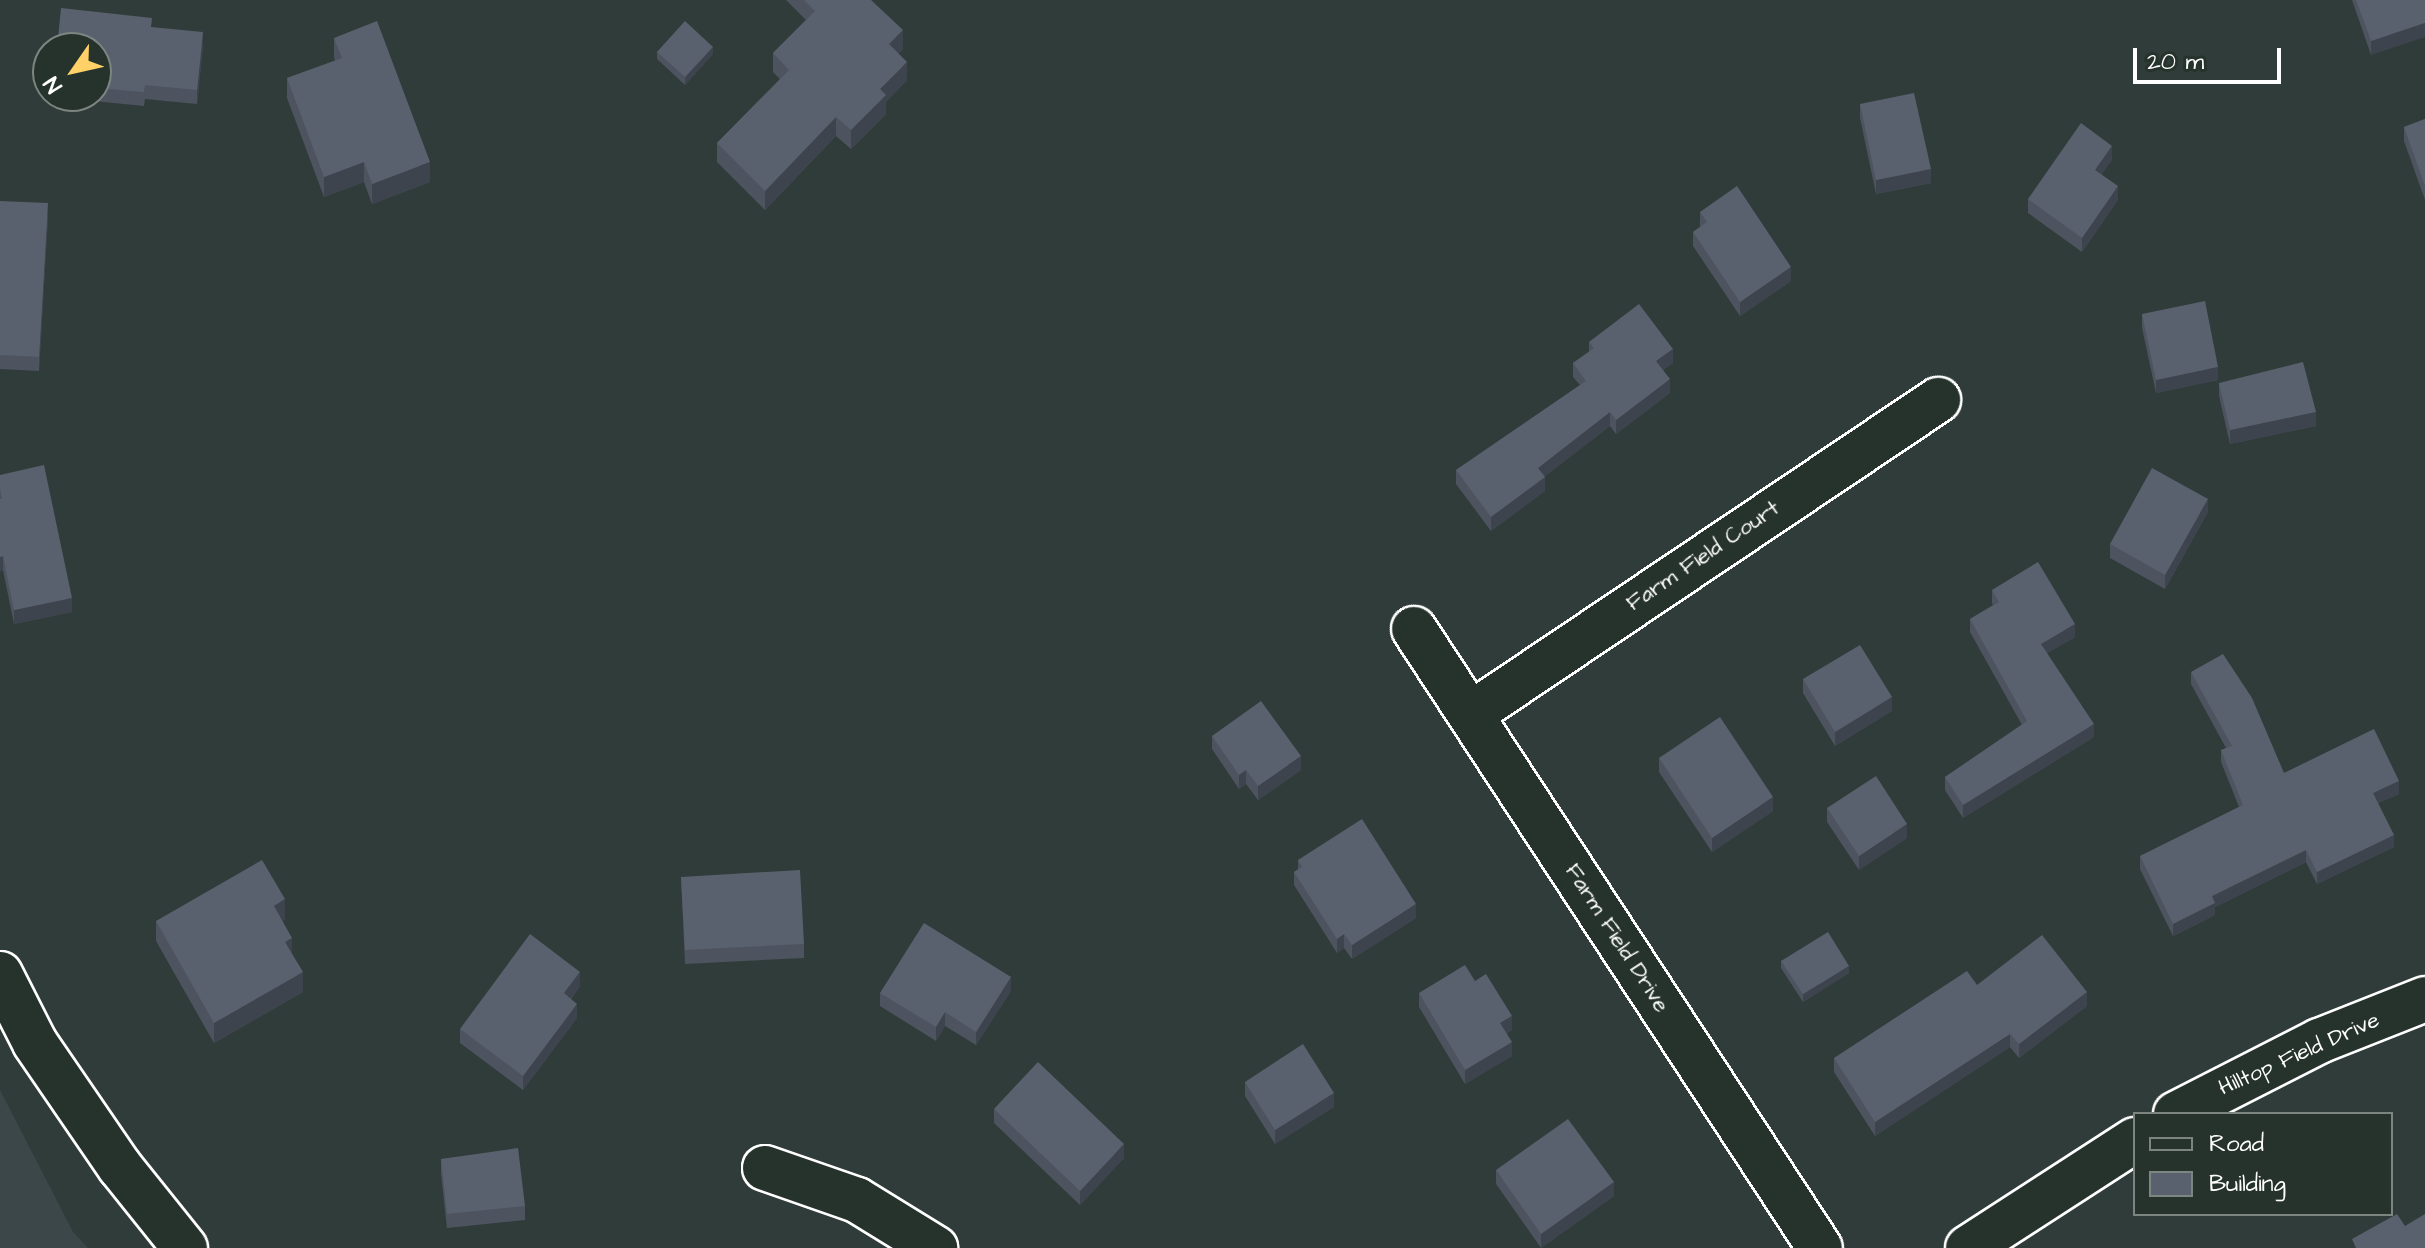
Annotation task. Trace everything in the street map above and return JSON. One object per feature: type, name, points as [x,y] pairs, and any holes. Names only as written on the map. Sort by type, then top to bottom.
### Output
[{"type":"street","name":"Farm Field Court","points":[[1471,714],[1938,400]]},
{"type":"street","name":"Farm Field Drive","points":[[1414,629],[1820,1248]]},
{"type":"street","points":[[0,974],[35,1043],[120,1167],[185,1248]]},
{"type":"street","name":"Hilltop Field Drive","points":[[2180,1112],[2319,1041],[2425,999]]},
{"type":"street","points":[[1968,1248],[2133,1141]]},
{"type":"street","points":[[765,1168],[857,1200],[935,1248]]},
{"type":"shaded area","points":[[0,1090],[73,1232],[88,1248],[0,1248]]},
{"type":"building","points":[[804,0],[871,0],[903,30],[889,44],[907,62],[880,89],[886,95],[851,130],[836,117],[765,191],[717,143],[789,70],[773,53],[815,11]]},
{"type":"building","points":[[2356,0],[2425,0],[2425,23],[2371,41]]},
{"type":"building","points":[[61,8],[152,18],[151,27],[203,32],[197,90],[145,85],[144,92],[112,89],[112,32],[59,32]]},
{"type":"building","points":[[377,21],[430,162],[372,184],[364,162],[324,177],[287,78],[342,58],[334,38]]},
{"type":"building","points":[[685,21],[713,47],[685,77],[657,52]]},
{"type":"building","points":[[1914,93],[1931,169],[1876,180],[1860,104]]},
{"type":"building","points":[[2425,119],[2425,186],[2404,127]]},
{"type":"building","points":[[2081,123],[2112,146],[2095,170],[2118,186],[2082,238],[2028,199]]},
{"type":"building","points":[[1737,186],[1791,267],[1740,302],[1693,232],[1707,222],[1700,212]]},
{"type":"building","points":[[0,201],[48,203],[39,357],[0,355]]},
{"type":"building","points":[[2205,301],[2218,367],[2156,380],[2142,314]]},
{"type":"building","points":[[1639,304],[1673,349],[1656,361],[1670,379],[1616,420],[1610,412],[1538,468],[1545,477],[1491,517],[1456,470],[1586,381],[1573,363],[1594,348],[1589,342]]},
{"type":"building","points":[[2303,362],[2316,412],[2230,430],[2219,383]]},
{"type":"building","points":[[44,465],[72,598],[14,610],[3,556],[0,557],[0,475]]},
{"type":"building","points":[[2152,468],[2208,499],[2165,575],[2110,544]]},
{"type":"building","points":[[2038,562],[2075,624],[2041,644],[2094,724],[1963,805],[1945,777],[2027,721],[1970,619],[1999,602],[1992,590]]},
{"type":"building","points":[[1860,645],[1892,697],[1835,732],[1803,679]]},
{"type":"building","points":[[2223,654],[2252,698],[2284,773],[2374,729],[2399,781],[2373,793],[2394,835],[2317,872],[2306,850],[2212,896],[2215,903],[2173,924],[2140,856],[2243,805],[2221,750],[2232,746],[2191,672]]},
{"type":"building","points":[[1261,701],[1301,756],[1258,786],[1246,770],[1239,775],[1212,736]]},
{"type":"building","points":[[1720,717],[1773,797],[1712,838],[1659,758]]},
{"type":"building","points":[[1876,776],[1907,824],[1859,856],[1827,808]]},
{"type":"building","points":[[1362,819],[1416,904],[1352,945],[1344,934],[1337,939],[1294,872],[1302,867],[1298,860]]},
{"type":"building","points":[[262,860],[285,899],[274,906],[292,938],[285,942],[303,972],[214,1023],[156,921]]},
{"type":"building","points":[[800,870],[804,944],[685,950],[681,877]]},
{"type":"building","points":[[924,923],[1011,977],[976,1032],[945,1012],[936,1027],[880,993]]},
{"type":"building","points":[[1828,932],[1849,966],[1803,994],[1781,961]]},
{"type":"building","points":[[530,934],[580,972],[564,993],[577,1004],[523,1076],[460,1029]]},
{"type":"building","points":[[2042,935],[2087,992],[2019,1044],[2010,1034],[1875,1122],[1834,1058],[1967,971],[1977,985]]},
{"type":"building","points":[[1465,965],[1475,981],[1486,974],[1512,1016],[1500,1023],[1512,1042],[1465,1070],[1419,993]]},
{"type":"building","points":[[1303,1044],[1334,1093],[1275,1130],[1245,1082]]},
{"type":"building","points":[[1038,1062],[1124,1144],[1080,1191],[994,1109]]},
{"type":"building","points":[[1568,1119],[1614,1182],[1541,1234],[1496,1170]]},
{"type":"building","points":[[518,1148],[525,1206],[447,1214],[441,1159]]},
{"type":"building","points":[[2397,1214],[2405,1226],[2425,1214],[2425,1248],[2356,1248],[2352,1239]]}]
